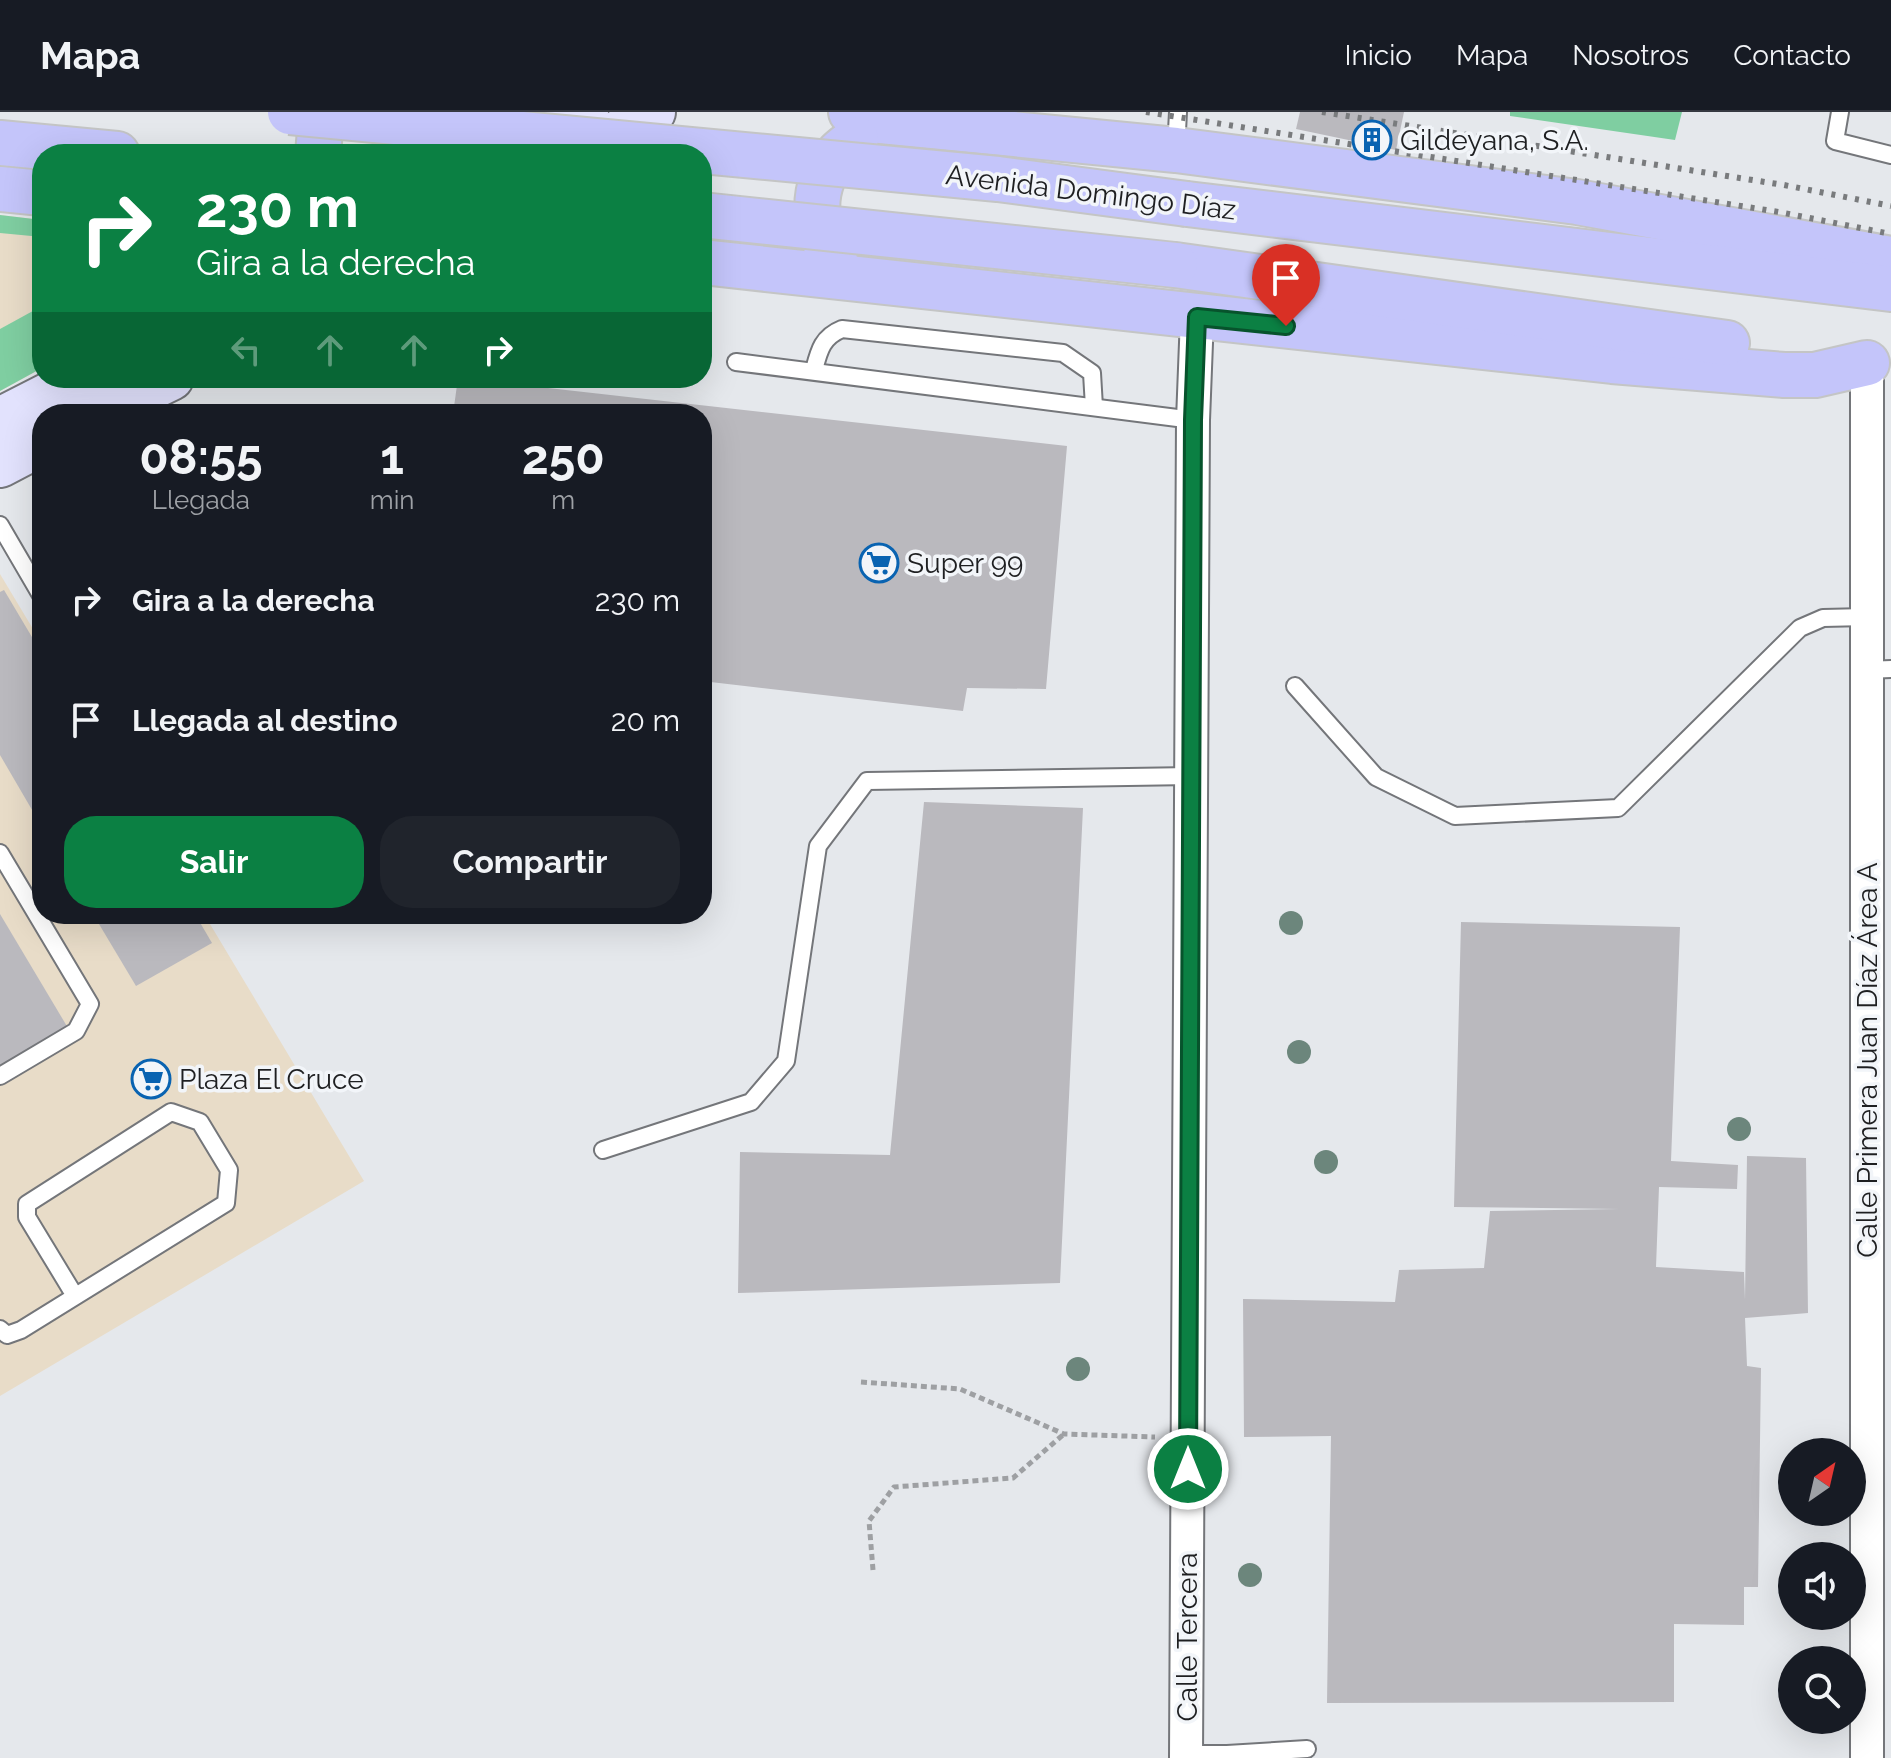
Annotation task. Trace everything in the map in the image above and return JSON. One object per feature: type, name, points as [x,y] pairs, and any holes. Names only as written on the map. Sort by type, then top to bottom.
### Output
[{"type":"main road","name":"Avenida Domingo Díaz","points":[[290,112],[628,144]]},
{"type":"main road","points":[[313,112],[320,130],[319,144]]},
{"type":"main road","points":[[527,144],[586,112]]},
{"type":"main road","points":[[599,144],[653,112]]},
{"type":"main road","points":[[857,280],[833,257],[816,220],[820,182],[866,116],[1177,131],[1891,259]]},
{"type":"main road","points":[[0,143],[32,146]]},
{"type":"main road","name":"Avenida Domingo Díaz","points":[[712,152],[998,179],[1891,289]]},
{"type":"main road","points":[[0,189],[32,192]]},
{"type":"main road","points":[[712,216],[1175,265],[1879,364]]},
{"type":"main road","points":[[712,263],[1612,361],[1784,375],[1815,375],[1879,364]]},
{"type":"main road","points":[[0,420],[62,388]]},
{"type":"main road","points":[[118,404],[150,388]]},
{"type":"main road","points":[[0,465],[32,448]]},
{"type":"street","name":"Calle Tercera","points":[[1186,1756],[1193,420],[1197,317]]},
{"type":"street","name":"Calle Primera Juan Díaz Área A","points":[[1867,1758],[1878,670],[1866,617],[1879,364]]},
{"type":"lane","points":[[1840,112],[1835,141],[1891,155]]},
{"type":"lane","points":[[814,370],[820,348],[830,333],[842,329],[1063,353],[1092,373],[1094,407]]},
{"type":"lane","points":[[736,362],[1193,420]]},
{"type":"lane","points":[[0,525],[32,580]]},
{"type":"lane","points":[[1295,686],[1376,777],[1455,816],[1618,808],[1800,628],[1823,618],[1866,617]]},
{"type":"lane","points":[[603,1150],[751,1102],[786,1061],[818,846],[867,781],[1192,776]]},
{"type":"lane","points":[[0,853],[32,907]]},
{"type":"lane","points":[[0,1076],[76,1031],[90,1004],[42,924]]},
{"type":"lane","points":[[0,1329],[7,1335],[21,1330],[226,1203],[229,1170],[200,1122],[171,1112],[27,1204],[27,1217],[75,1296]]},
{"type":"lane","points":[[1186,1756],[1229,1756],[1307,1749]]},
{"type":"path","points":[[861,1382],[960,1389],[1064,1434],[1146,1436]]},
{"type":"path","points":[[873,1570],[869,1521],[894,1487],[1013,1478],[1064,1434]]},
{"type":"shaded area","points":[[0,215],[32,219],[32,373],[0,391]]},
{"type":"shaded area","name":"Plaza El Cruce","points":[[0,574],[32,627],[32,924],[210,924],[364,1181],[0,1396]]},
{"type":"green space","points":[[1510,112],[1682,112],[1675,140],[1510,116]]},
{"type":"green space","points":[[0,215],[32,219],[32,236],[0,233]]},
{"type":"green space","points":[[32,311],[32,373],[0,391],[0,329]]},
{"type":"building","name":"Gildeyana, S.A.","points":[[1300,112],[1404,112],[1396,150],[1296,129]]},
{"type":"building","name":"Super 99","points":[[457,388],[548,388],[691,404],[454,404]]},
{"type":"building","name":"Super 99","points":[[712,406],[1067,446],[1046,689],[967,688],[963,711],[712,682]]},
{"type":"building","points":[[4,590],[32,637],[32,810],[0,755],[0,592]]},
{"type":"building","points":[[924,802],[1083,808],[1060,1283],[738,1293],[740,1152],[890,1155]]},
{"type":"building","points":[[0,914],[68,1028],[0,1068]]},
{"type":"building","points":[[1461,922],[1680,927],[1671,1161],[1738,1165],[1737,1189],[1659,1187],[1656,1267],[1744,1272],[1745,1300],[1747,1156],[1806,1158],[1808,1313],[1745,1318],[1747,1366],[1761,1368],[1758,1587],[1744,1587],[1744,1625],[1674,1624],[1674,1702],[1327,1703],[1331,1436],[1244,1437],[1243,1299],[1395,1302],[1399,1270],[1484,1268],[1490,1211],[1619,1209],[1454,1207]]},
{"type":"building","points":[[99,924],[201,924],[212,943],[136,986]]},
{"type":"railway","points":[[1146,112],[1779,212],[1891,234]]},
{"type":"railway","points":[[1322,112],[1784,185],[1891,206]]},
{"type":"place","name":"Gildeyana, S.A.","points":[[1372,140]]},
{"type":"place","name":"Super 99","points":[[879,563]]},
{"type":"place","name":"Plaza El Cruce","points":[[151,1079]]},
{"type":"route","points":[[1188,1469],[1193,420],[1197,317],[1286,326]]}]
